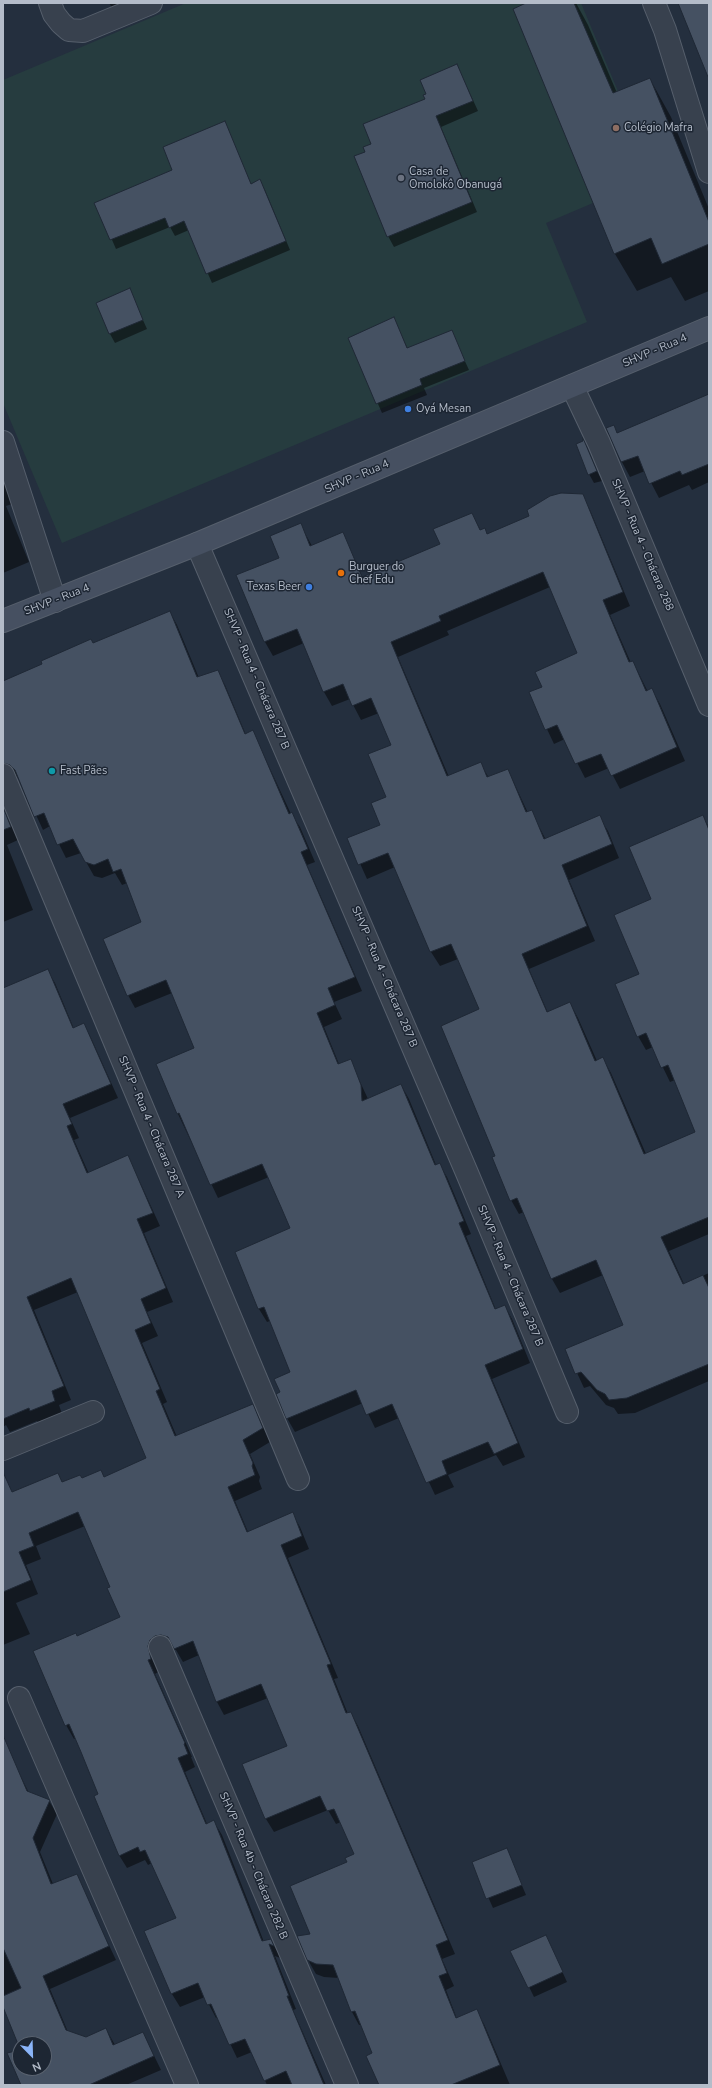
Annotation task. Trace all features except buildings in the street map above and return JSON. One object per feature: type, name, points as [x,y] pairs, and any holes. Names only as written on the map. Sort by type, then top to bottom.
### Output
[{"type":"street","points":[[50,3],[54,14],[69,30],[83,31],[151,3]]},
{"type":"street","points":[[654,3],[665,30],[709,172]]},
{"type":"street","name":"SHVP - Rua 4","points":[[3,620],[55,601],[197,544],[709,328]]},
{"type":"street","name":"SHVP - Rua 4 - Chácara 288","points":[[572,386],[599,443],[709,705]]},
{"type":"street","points":[[3,442],[55,601]]},
{"type":"street","name":"SHVP - Rua 4 - Chácara 287 B","points":[[197,544],[458,1151],[567,1412]]},
{"type":"street","name":"SHVP - Rua 4 - Chácara 287 A","points":[[3,775],[298,1479]]},
{"type":"street","points":[[3,1449],[94,1412]]},
{"type":"street","name":"SHVP - Rua 4b - Chácara 282 B","points":[[160,1647],[347,2085]]},
{"type":"street","points":[[19,1698],[187,2085]]},
{"type":"green space","points":[[186,3],[581,3],[654,177],[546,223],[587,322],[62,543],[3,403],[3,80]]},
{"type":"place","name":"Colégio Mafra","points":[[616,128]]},
{"type":"place","name":"Casa de Omolokô Obanugá","points":[[401,178]]},
{"type":"place","name":"Oyá Mesan","points":[[408,409]]},
{"type":"place","name":"Burguer do Chef Edu","points":[[341,573]]},
{"type":"place","name":"Texas Beer","points":[[309,587]]},
{"type":"place","name":"Fast Pães","points":[[52,771]]}]
